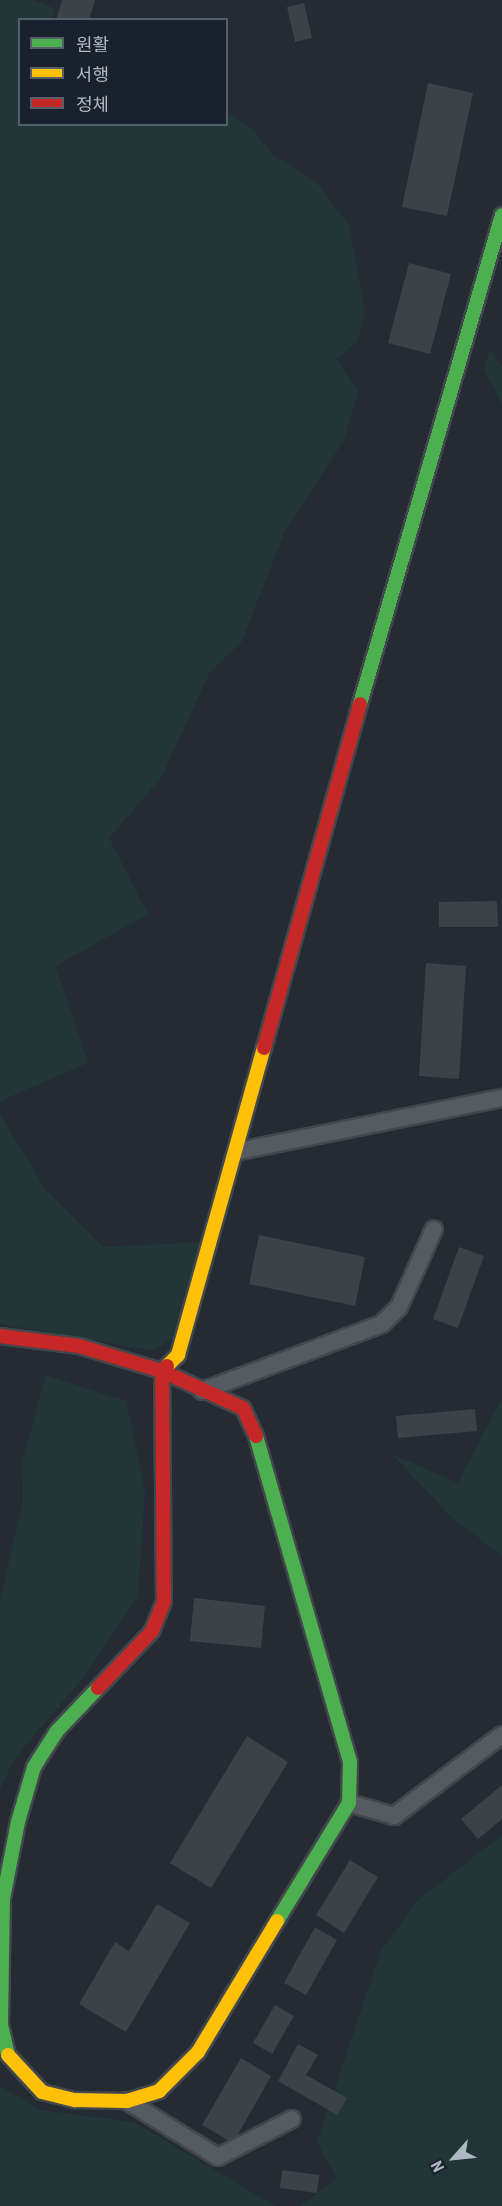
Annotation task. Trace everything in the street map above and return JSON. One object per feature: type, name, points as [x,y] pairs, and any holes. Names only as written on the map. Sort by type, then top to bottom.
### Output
[{"type":"street","points":[[0,1336],[79,1346],[162,1371],[243,1408],[254,1430],[350,1762],[349,1803],[198,2052],[159,2091],[127,2101],[75,2100],[42,2092],[9,2061],[1,2024],[3,1899],[34,1767],[57,1731],[152,1631],[164,1601],[162,1371],[178,1355],[239,1151],[287,956],[502,215]]},
{"type":"street","points":[[239,1151],[502,1098]]},
{"type":"street","points":[[202,1391],[382,1324],[399,1307],[434,1229]]},
{"type":"street","points":[[349,1803],[394,1816],[502,1736]]},
{"type":"street","points":[[127,2101],[218,2157],[292,2120]]},
{"type":"shaded area","points":[[0,0],[32,0],[54,8],[53,18],[18,18],[18,126],[228,126],[228,113],[251,128],[274,156],[316,182],[349,225],[365,312],[357,342],[336,359],[358,392],[344,440],[285,531],[241,643],[210,672],[161,778],[109,838],[148,914],[56,966],[88,1063],[0,1101]]},
{"type":"shaded area","points":[[490,349],[502,366],[502,403],[484,370]]},
{"type":"shaded area","points":[[0,1114],[46,1190],[104,1247],[200,1242],[172,1339],[154,1351],[0,1324]]},
{"type":"shaded area","points":[[46,1375],[126,1401],[145,1491],[138,1597],[81,1680],[15,1758],[0,1789],[0,1601],[23,1500],[22,1463]]},
{"type":"shaded area","points":[[502,1398],[502,1556],[449,1515],[392,1454],[458,1483]]},
{"type":"shaded area","points":[[502,1835],[502,2206],[300,2206],[337,2179],[317,2142],[381,1951],[417,1901]]},
{"type":"shaded area","points":[[0,2086],[40,2110],[134,2122],[275,2206],[0,2206]]},
{"type":"building","points":[[62,0],[95,0],[90,18],[57,18]]},
{"type":"building","points":[[304,3],[312,38],[295,42],[287,7]]},
{"type":"building","points":[[428,83],[473,93],[447,216],[402,207]]},
{"type":"building","points":[[409,263],[451,274],[430,354],[388,343]]},
{"type":"building","points":[[497,901],[498,927],[439,927],[439,902]]},
{"type":"building","points":[[426,963],[466,966],[459,1079],[419,1076]]},
{"type":"building","points":[[259,1235],[365,1257],[355,1306],[249,1284]]},
{"type":"building","points":[[459,1247],[484,1256],[458,1328],[433,1319]]},
{"type":"building","points":[[475,1409],[477,1431],[398,1438],[396,1416]]},
{"type":"building","points":[[194,1598],[265,1606],[261,1648],[190,1641]]},
{"type":"building","points":[[247,1736],[288,1762],[211,1888],[170,1863]]},
{"type":"building","points":[[502,1785],[502,1819],[478,1839],[461,1819]]},
{"type":"building","points":[[350,1860],[378,1877],[344,1933],[316,1915]]},
{"type":"building","points":[[157,1904],[190,1923],[126,2032],[79,2004],[115,1942],[129,1951]]},
{"type":"building","points":[[315,1927],[337,1940],[306,1995],[284,1983]]},
{"type":"building","points":[[275,2005],[294,2016],[272,2054],[253,2043]]},
{"type":"building","points":[[298,2044],[318,2055],[306,2075],[347,2098],[337,2115],[278,2081]]},
{"type":"building","points":[[241,2058],[271,2076],[233,2143],[202,2125]]},
{"type":"building","points":[[282,2170],[319,2175],[317,2193],[280,2188]]},
{"type":"traffic: fast","points":[[360,704],[502,215]]},
{"type":"traffic: fast","points":[[256,1436],[350,1762],[349,1803],[277,1921]]},
{"type":"traffic: fast","points":[[8,2055],[1,2024],[3,1899],[18,1822],[34,1767],[57,1731],[98,1688]]},
{"type":"traffic: slow","points":[[167,1366],[178,1355],[264,1048]]},
{"type":"traffic: slow","points":[[8,2055],[42,2092],[75,2100],[127,2101],[159,2091],[198,2052],[277,1921]]},
{"type":"traffic: jam","points":[[264,1048],[360,704]]},
{"type":"traffic: jam","points":[[0,1336],[79,1346],[162,1371],[243,1408],[256,1436]]},
{"type":"traffic: jam","points":[[98,1688],[152,1631],[164,1601],[162,1371],[167,1366]]}]
